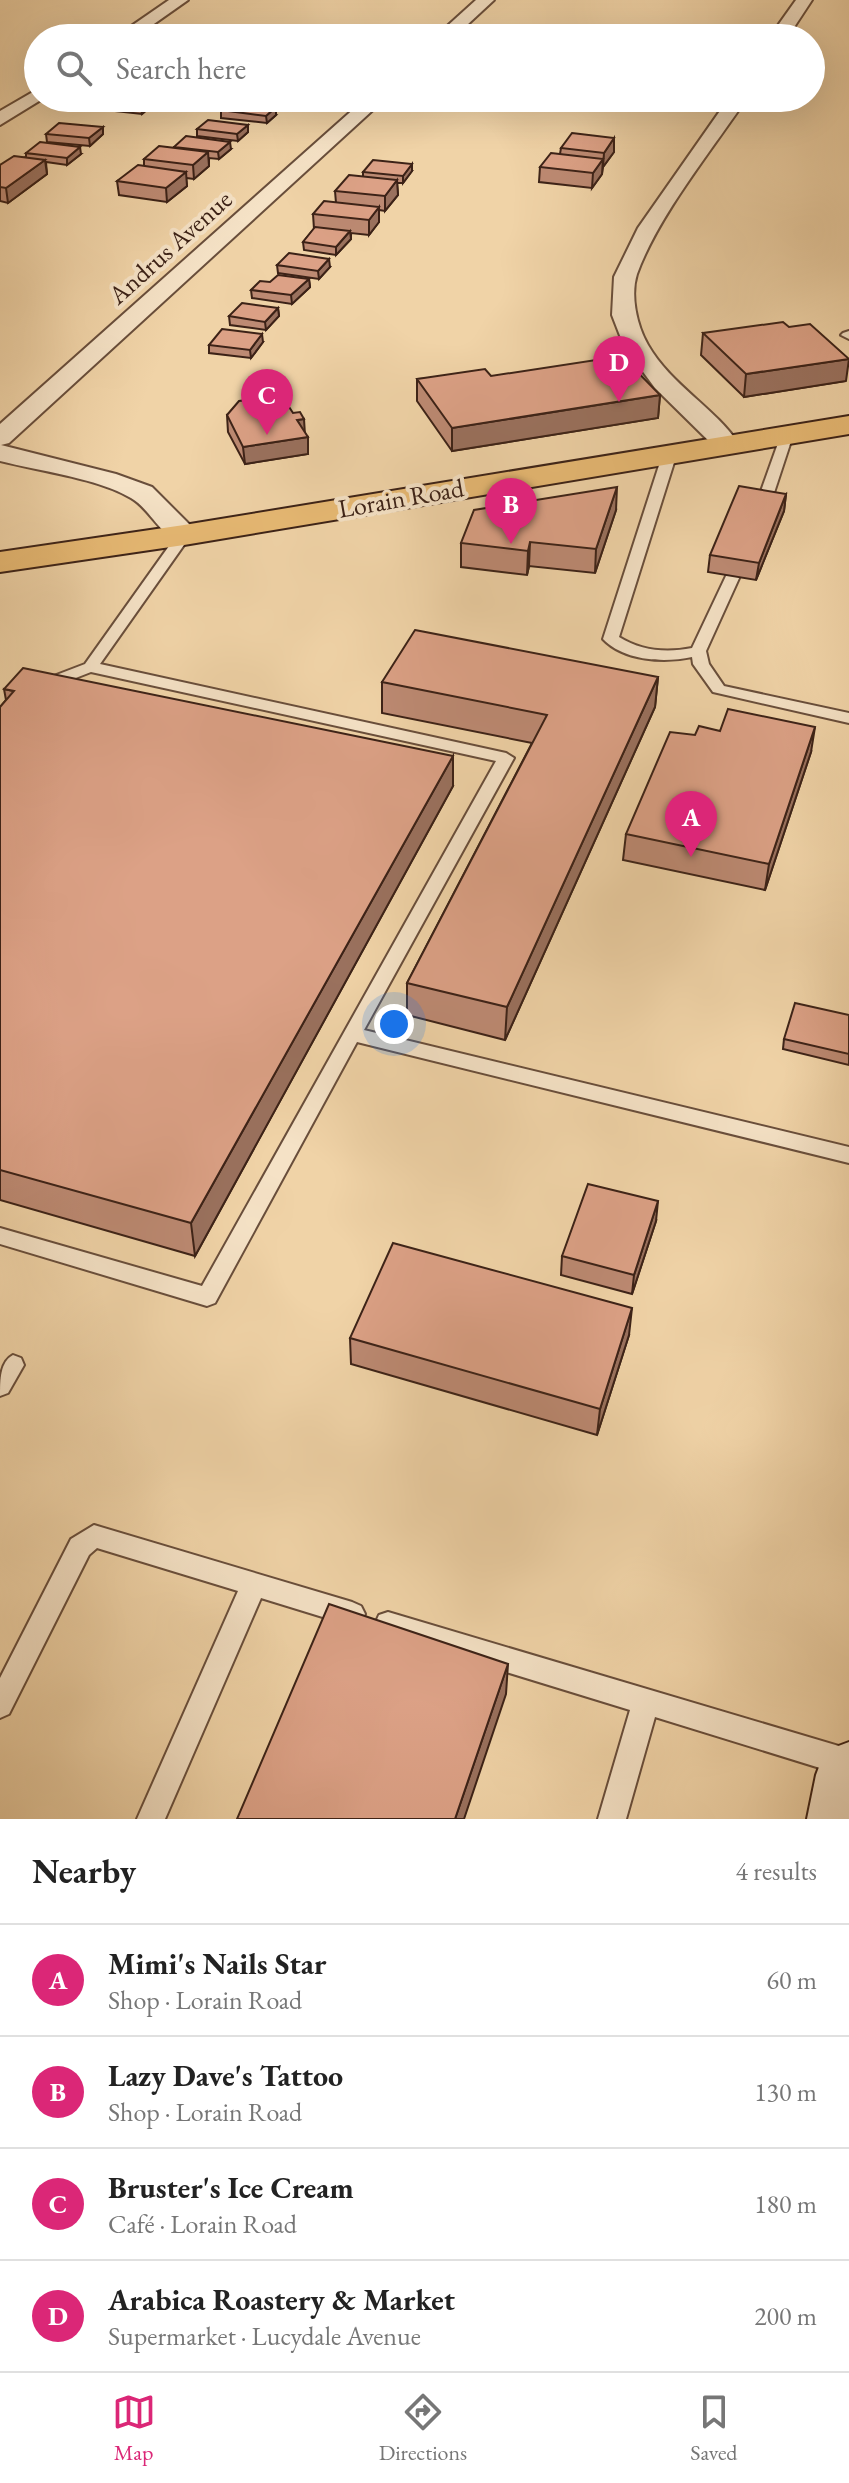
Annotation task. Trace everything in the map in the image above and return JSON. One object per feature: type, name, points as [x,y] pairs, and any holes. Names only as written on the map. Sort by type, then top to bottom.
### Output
[{"type":"main road","name":"Lorain Road","points":[[0,562],[184,535],[849,425]]},
{"type":"street","points":[[144,24],[180,0]]},
{"type":"street","points":[[459,24],[486,0]]},
{"type":"street","points":[[788,24],[804,0]]},
{"type":"street","points":[[0,119],[24,103]]},
{"type":"street","name":"Andrus Avenue","points":[[0,438],[361,112]]},
{"type":"street","points":[[726,444],[664,383],[636,346],[624,315],[625,277],[649,228],[728,112]]},
{"type":"street","points":[[0,453],[107,480],[142,493],[184,535]]},
{"type":"street","points":[[841,1819],[849,1775]]},
{"type":"lane","points":[[762,508],[787,435]]},
{"type":"lane","points":[[670,453],[611,639],[631,650],[650,653],[685,655],[698,651]]},
{"type":"lane","points":[[90,667],[184,535]]},
{"type":"lane","points":[[733,576],[698,651],[701,664],[719,689],[849,718]]},
{"type":"lane","points":[[0,1236],[207,1297],[506,758],[90,667],[32,689]]},
{"type":"lane","points":[[352,1034],[849,1155]]},
{"type":"lane","points":[[0,1386],[13,1365]]},
{"type":"lane","points":[[0,1705],[80,1547],[94,1536],[849,1763]]},
{"type":"lane","points":[[151,1819],[254,1584]]},
{"type":"lane","points":[[612,1819],[646,1702]]},
{"type":"building","points":[[236,112],[270,112],[266,116]]},
{"type":"building","points":[[208,120],[248,125],[237,134],[197,129]]},
{"type":"building","points":[[59,123],[103,127],[89,138],[46,134]]},
{"type":"building","points":[[572,133],[614,138],[604,153],[561,148]]},
{"type":"building","points":[[186,136],[230,142],[218,152],[174,147]]},
{"type":"building","points":[[40,142],[80,147],[67,158],[26,153]]},
{"type":"building","points":[[159,146],[208,152],[193,165],[144,159]]},
{"type":"building","points":[[551,153],[603,159],[593,173],[540,167]]},
{"type":"building","points":[[14,156],[45,160],[6,188],[0,187],[0,165]]},
{"type":"building","points":[[373,160],[412,164],[403,176],[363,172]]},
{"type":"building","points":[[138,165],[186,172],[166,188],[117,181]]},
{"type":"building","points":[[349,175],[397,180],[385,196],[335,191]]},
{"type":"building","points":[[324,201],[379,207],[369,220],[313,214]]},
{"type":"building","points":[[315,227],[350,231],[336,247],[303,242]]},
{"type":"building","points":[[289,253],[329,259],[318,271],[277,265]]},
{"type":"building","points":[[278,275],[309,279],[291,295],[251,290],[260,281],[270,282]]},
{"type":"building","points":[[242,303],[278,308],[265,322],[229,316]]},
{"type":"building","points":[[783,322],[789,327],[810,324],[849,359],[746,374],[703,333]]},
{"type":"building","points":[[222,329],[262,334],[250,350],[209,345]]},
{"type":"building","points":[[622,356],[660,395],[452,428],[417,379],[485,369],[491,376]]},
{"type":"building","points":[[282,396],[293,413],[300,412],[304,419],[297,420],[308,437],[243,447],[227,415],[239,401]]},
{"type":"building","points":[[739,486],[786,494],[759,563],[710,555]]},
{"type":"building","points":[[617,487],[596,549],[530,542],[528,551],[461,543],[474,510]]},
{"type":"building","points":[[415,630],[658,677],[507,1007],[407,983],[547,715],[382,682]]},
{"type":"building","points":[[23,668],[453,756],[191,1223],[0,1170],[0,707],[14,691],[4,689]]},
{"type":"building","points":[[728,709],[815,727],[769,864],[626,834],[670,732],[695,735],[699,726],[720,731]]},
{"type":"building","points":[[795,1003],[849,1015],[849,1054],[784,1039]]},
{"type":"building","points":[[588,1184],[658,1201],[634,1275],[562,1256]]},
{"type":"building","points":[[393,1243],[632,1308],[600,1409],[350,1338]]},
{"type":"building","points":[[329,1604],[508,1664],[455,1819],[237,1819]]},
{"type":"place","name":"Arabica Roastery & Market","points":[[619,402]]},
{"type":"place","name":"Bruster's Ice Cream","points":[[267,435]]},
{"type":"place","name":"Lazy Dave's Tattoo","points":[[511,544]]},
{"type":"place","name":"Mimi's Nails Star","points":[[691,857]]}]
